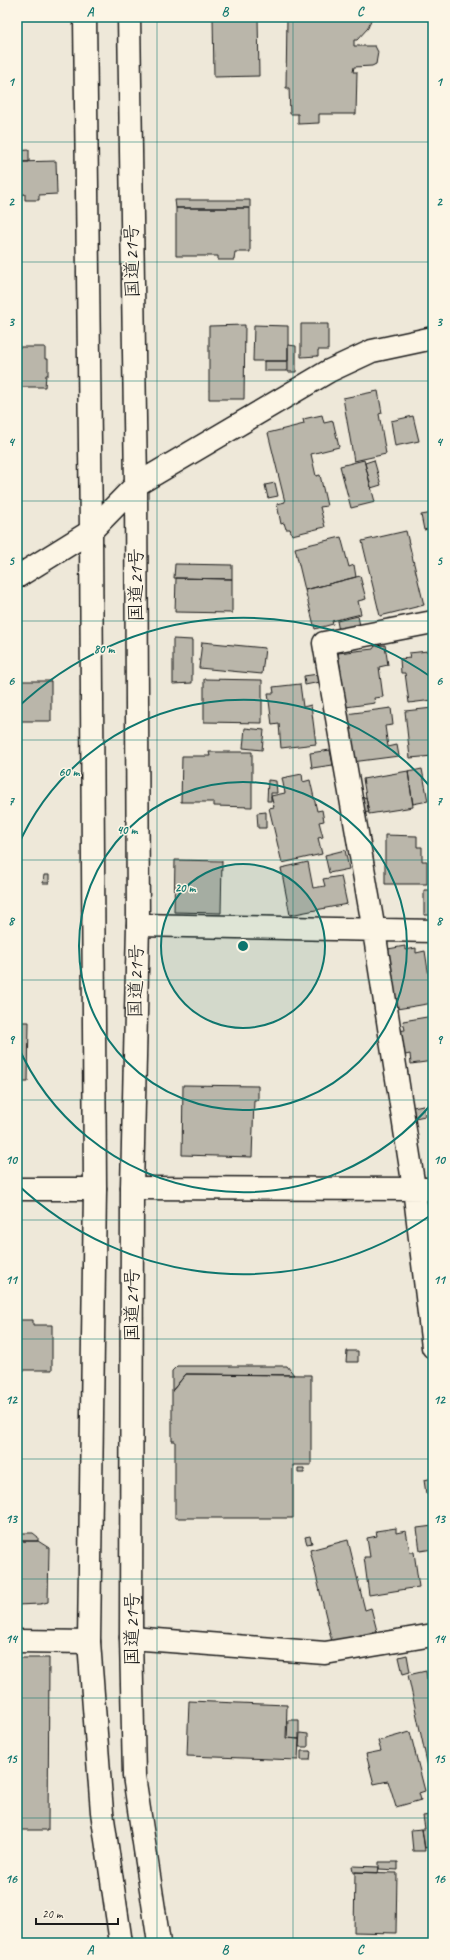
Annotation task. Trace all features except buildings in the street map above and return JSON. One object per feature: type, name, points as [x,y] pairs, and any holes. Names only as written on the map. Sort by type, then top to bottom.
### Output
[{"type":"main road","name":"国道21号","points":[[85,17],[91,531],[95,1189],[89,1642],[102,1812],[120,1943]]},
{"type":"main road","name":"国道21号","points":[[128,17],[136,486],[138,926],[132,1188],[131,1638],[134,1776],[159,1943]]},
{"type":"main road","points":[[17,577],[91,531],[136,486],[329,371],[372,351],[433,338]]},
{"type":"main road","points":[[433,622],[324,643],[374,931],[424,1189],[433,1347]]},
{"type":"main road","points":[[138,926],[433,931]]},
{"type":"main road","points":[[17,1188],[95,1189]]},
{"type":"main road","points":[[132,1188],[424,1189]]},
{"type":"main road","points":[[131,1638],[324,1653],[433,1635]]},
{"type":"main road","points":[[17,1641],[89,1642]]}]
